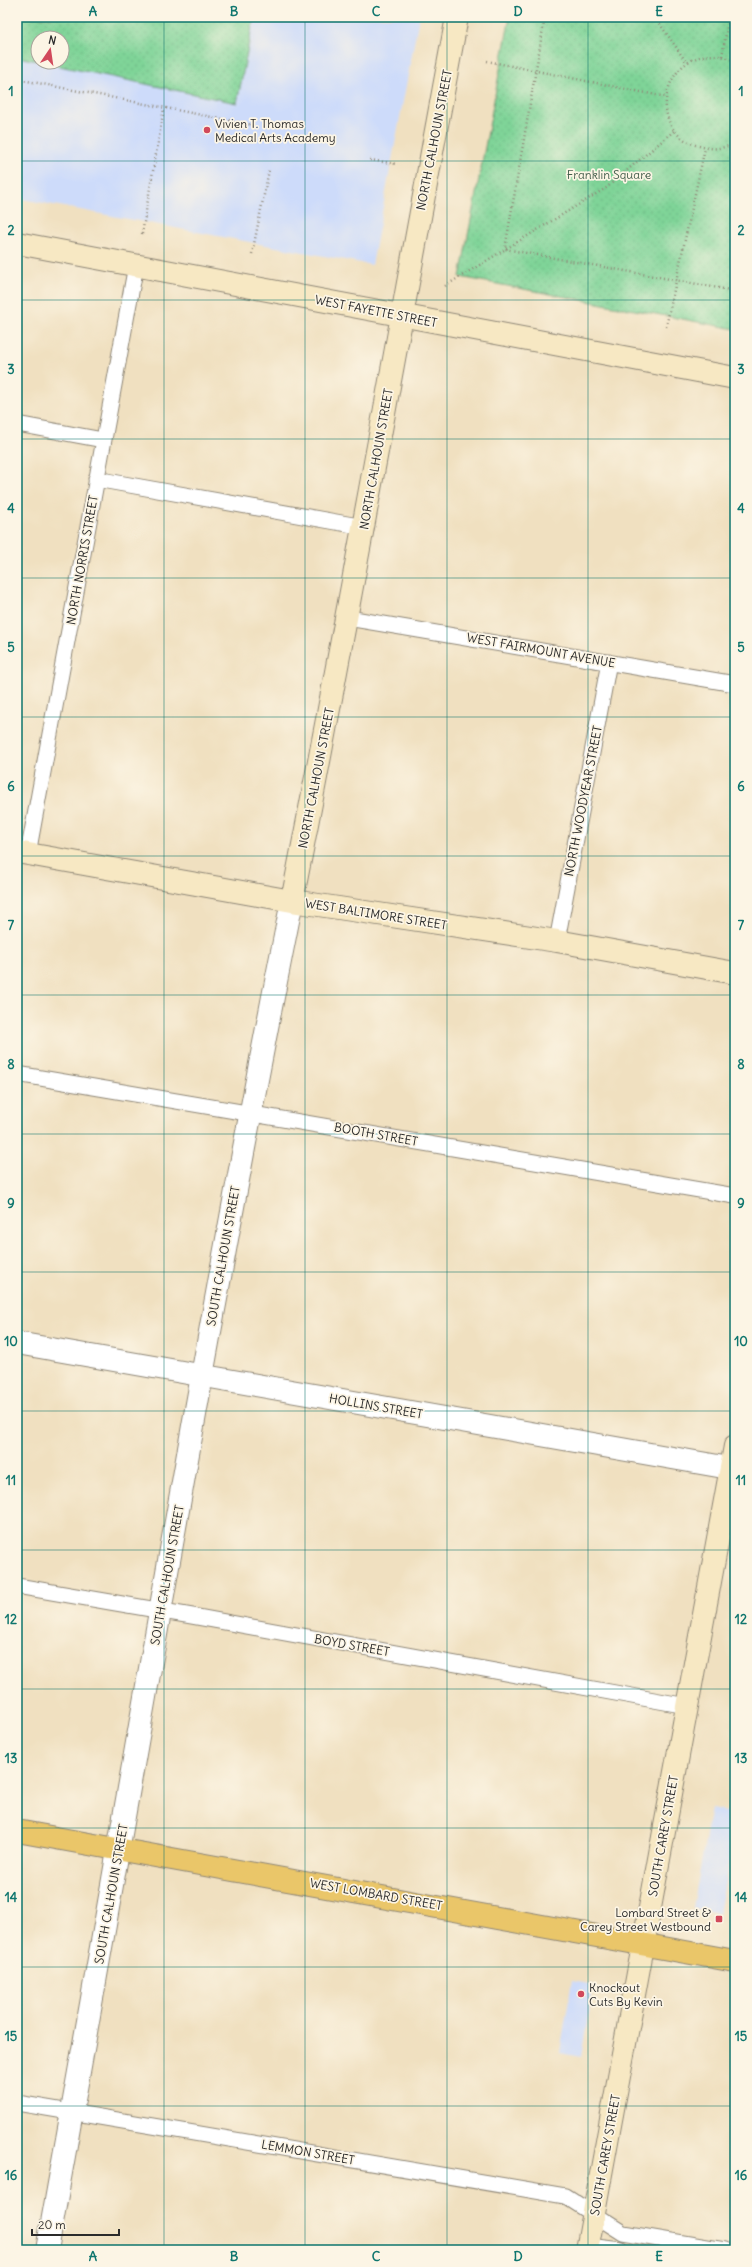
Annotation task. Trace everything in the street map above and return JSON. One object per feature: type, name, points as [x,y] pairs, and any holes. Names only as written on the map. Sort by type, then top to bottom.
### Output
[{"type":"main road","name":"WEST LOMBARD STREET","points":[[17,1831],[643,1943],[735,1961]]},
{"type":"street","name":"NORTH CALHOUN STREET","points":[[292,901],[348,618],[402,315],[458,17]]},
{"type":"street","name":"WEST FAYETTE STREET","points":[[17,243],[735,378]]},
{"type":"street","name":"WEST BALTIMORE STREET","points":[[22,853],[292,901],[557,941],[735,973]]},
{"type":"street","name":"SOUTH CALHOUN STREET","points":[[47,2250],[162,1611],[201,1376],[250,1112],[292,901]]},
{"type":"street","name":"HOLLINS STREET","points":[[17,1343],[733,1468]]},
{"type":"street","name":"SOUTH CAREY STREET","points":[[588,2248],[687,1706],[733,1468],[735,1446]]},
{"type":"lane","name":"NORTH NORRIS STREET","points":[[22,853],[104,440],[136,265]]},
{"type":"lane","points":[[17,424],[104,440]]},
{"type":"lane","points":[[96,479],[364,527]]},
{"type":"lane","name":"WEST FAIRMOUNT AVENUE","points":[[348,618],[735,684]]},
{"type":"lane","name":"NORTH WOODYEAR STREET","points":[[557,941],[609,662]]},
{"type":"lane","name":"BOOTH STREET","points":[[17,1074],[250,1112],[735,1196]]},
{"type":"lane","name":"BOYD STREET","points":[[17,1586],[687,1706]]},
{"type":"lane","name":"LEMMON STREET","points":[[17,2103],[565,2196],[623,2233],[725,2250]]},
{"type":"lane","points":[[588,2248],[621,2250]]},
{"type":"path","points":[[505,249],[545,17]]},
{"type":"path","points":[[655,17],[687,63]]},
{"type":"path","points":[[722,56],[730,17]]},
{"type":"path","points":[[735,61],[722,56],[698,57],[687,63],[676,72],[669,84],[666,97],[669,120],[675,130],[693,145],[716,149],[735,143]]},
{"type":"path","points":[[487,61],[666,97]]},
{"type":"path","points":[[17,79],[253,124]]},
{"type":"path","points":[[142,234],[164,108]]},
{"type":"path","points":[[445,286],[606,188],[675,130]]},
{"type":"path","points":[[666,327],[705,148]]},
{"type":"path","points":[[370,160],[397,164]]},
{"type":"path","points":[[252,254],[269,170]]},
{"type":"path","points":[[505,249],[676,279],[735,291]]},
{"type":"shaded area","name":"Vivien T. Thomas Medical Arts Academy","points":[[17,17],[419,17],[372,265],[17,198]]},
{"type":"shaded area","points":[[711,1808],[735,1813],[735,1831],[719,1913],[693,1908]]},
{"type":"shaded area","points":[[572,1981],[594,1985],[581,2056],[560,2052]]},
{"type":"green space","points":[[17,17],[254,17],[237,103],[70,68],[70,30],[30,30],[30,59],[17,57]]},
{"type":"green space","name":"Franklin Square","points":[[510,17],[735,17],[735,329],[460,277]]},
{"type":"place","name":"Vivien T. Thomas Medical Arts Academy","points":[[207,130]]},
{"type":"place","name":"Lombard Street & Carey Street Westbound","points":[[719,1919]]},
{"type":"place","name":"Knockout Cuts By Kevin","points":[[581,1994]]}]
